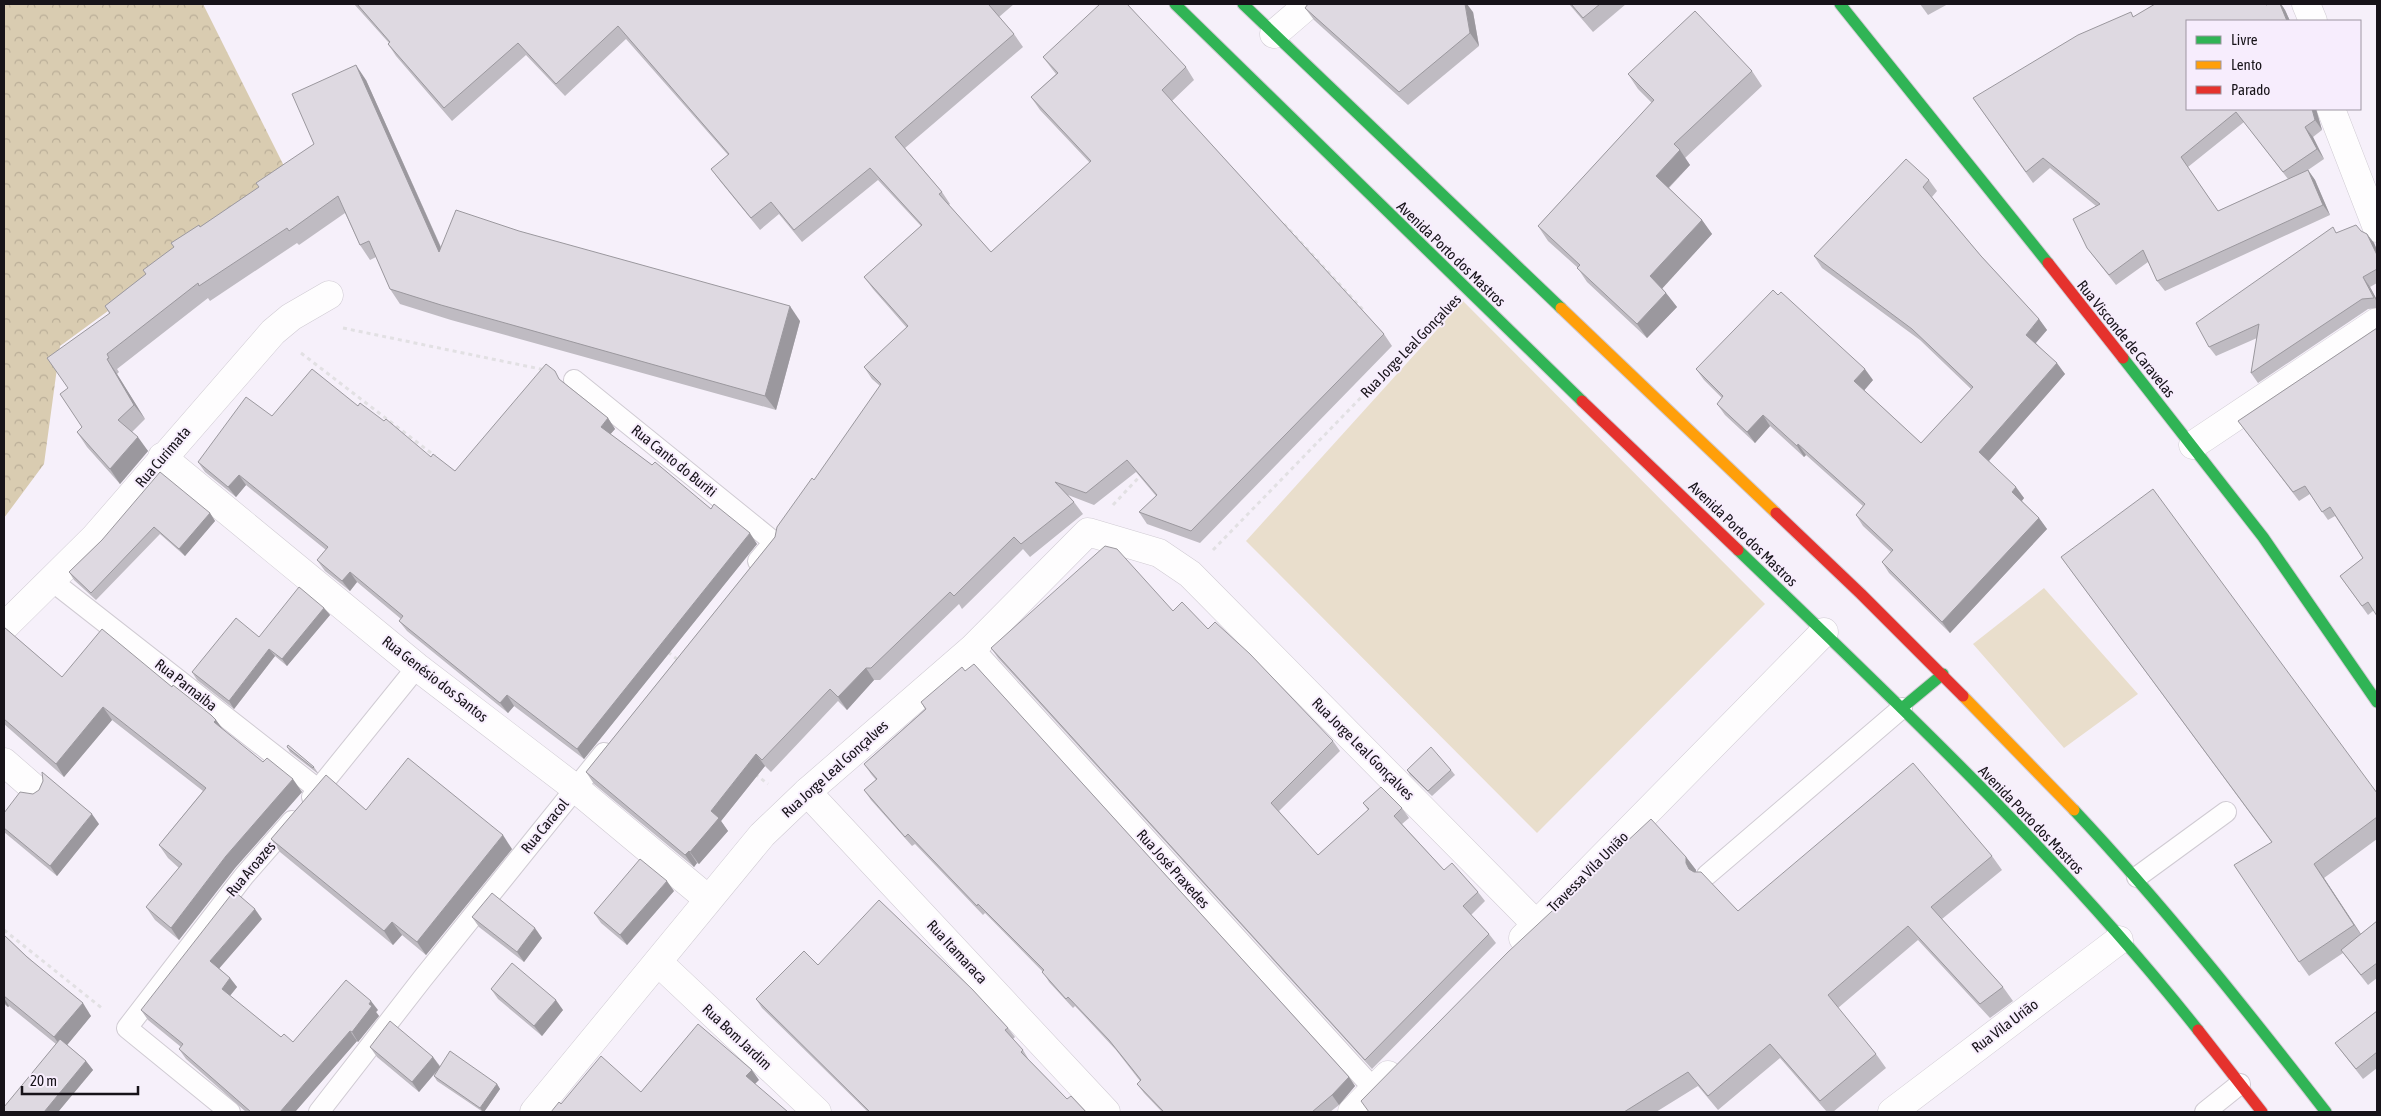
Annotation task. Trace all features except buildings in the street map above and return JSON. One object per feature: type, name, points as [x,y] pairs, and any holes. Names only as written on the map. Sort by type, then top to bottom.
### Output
[{"type":"main road","name":"Avenida Porto dos Mastros","points":[[1175,4],[1466,290],[1902,708],[2070,882],[2180,1008],[2262,1112]]},
{"type":"main road","points":[[1243,4],[1503,251],[1942,674],[2049,783],[2137,877],[2215,970],[2326,1112]]},
{"type":"main road","name":"Rua Visconde de Caravelas","points":[[1840,4],[2193,445],[2263,538],[2377,702]]},
{"type":"main road","points":[[1902,708],[1942,674]]},
{"type":"street","points":[[1274,34],[1309,4]]},
{"type":"street","points":[[2294,4],[2300,20]]},
{"type":"street","points":[[2306,4],[2313,20]]},
{"type":"street","points":[[2331,110],[2377,228]]},
{"type":"street","points":[[2346,110],[2377,192]]},
{"type":"street","name":"Rua Curimata","points":[[4,627],[96,537],[162,457],[282,324],[328,295]]},
{"type":"street","points":[[2193,445],[2377,322]]},
{"type":"street","name":"Rua Genésio dos Santos","points":[[162,457],[417,667],[575,788],[708,899]]},
{"type":"street","name":"Rua Jorge Leal Gonçalves","points":[[534,1112],[762,835],[801,798],[973,648],[1088,532],[1160,553],[1190,574],[1536,924]]},
{"type":"street","name":"Travessa Vila União","points":[[1502,959],[1824,632]]},
{"type":"street","points":[[4,762],[35,789]]},
{"type":"street","name":"Rua Itamaraca","points":[[801,798],[1106,1112]]},
{"type":"street","name":"Rua Vila Urião","points":[[1892,1112],[2119,940]]},
{"type":"street","name":"Rua Bom Jardim","points":[[658,962],[805,1108]]},
{"type":"street","points":[[1352,1112],[1408,1055]]},
{"type":"lane","name":"Rua Canto do Buriti","points":[[574,380],[774,542],[744,579]]},
{"type":"lane","name":"Rua Parnaiba","points":[[52,581],[319,790]]},
{"type":"lane","name":"Rua José Praxedes","points":[[973,648],[1374,1089]]},
{"type":"lane","name":"Rua Aroazes","points":[[127,1028],[244,876],[319,790],[417,667]]},
{"type":"lane","points":[[1707,875],[1902,708]]},
{"type":"lane","name":"Rua Caracol","points":[[319,1112],[422,978],[617,737]]},
{"type":"lane","points":[[2137,877],[2226,812]]},
{"type":"lane","points":[[127,1028],[230,1112]]},
{"type":"lane","points":[[2205,1112],[2240,1084]]},
{"type":"path","points":[[1282,222],[1369,318]]},
{"type":"path","points":[[1314,270],[1322,264]]},
{"type":"path","name":"Rua Jorge Leal Gonçalves","points":[[1190,574],[1466,290]]},
{"type":"path","points":[[282,324],[543,369],[574,380]]},
{"type":"path","points":[[282,324],[443,462]]},
{"type":"path","points":[[537,376],[543,369]]},
{"type":"path","points":[[1108,510],[1147,469]]},
{"type":"path","points":[[663,648],[678,661]]},
{"type":"path","points":[[749,770],[801,798]]},
{"type":"path","points":[[4,930],[127,1028]]},
{"type":"green space","points":[[4,4],[203,4],[290,178],[60,346],[44,464],[4,518]]},
{"type":"shaded area","points":[[1463,301],[1765,604],[1537,833],[1246,541]]},
{"type":"shaded area","points":[[2044,588],[2138,694],[2064,748],[1973,644]]},
{"type":"traffic: fast","points":[[1175,4],[1582,401]]},
{"type":"traffic: fast","points":[[1243,4],[1561,308]]},
{"type":"traffic: fast","points":[[1840,4],[2048,263]]},
{"type":"traffic: fast","points":[[2123,358],[2263,537],[2377,702]]},
{"type":"traffic: fast","points":[[1738,550],[1917,723],[2034,842],[2091,903],[2198,1030]]},
{"type":"traffic: fast","points":[[1902,708],[1943,674]]},
{"type":"traffic: fast","points":[[2074,810],[2140,883],[2203,958],[2326,1112]]},
{"type":"traffic: slow","points":[[1561,308],[1776,513]]},
{"type":"traffic: slow","points":[[1963,696],[2074,810]]},
{"type":"traffic: jam","points":[[2048,263],[2123,358]]},
{"type":"traffic: jam","points":[[1582,401],[1738,550]]},
{"type":"traffic: jam","points":[[1776,513],[1861,594],[1963,696]]},
{"type":"traffic: jam","points":[[2198,1030],[2262,1112]]}]
